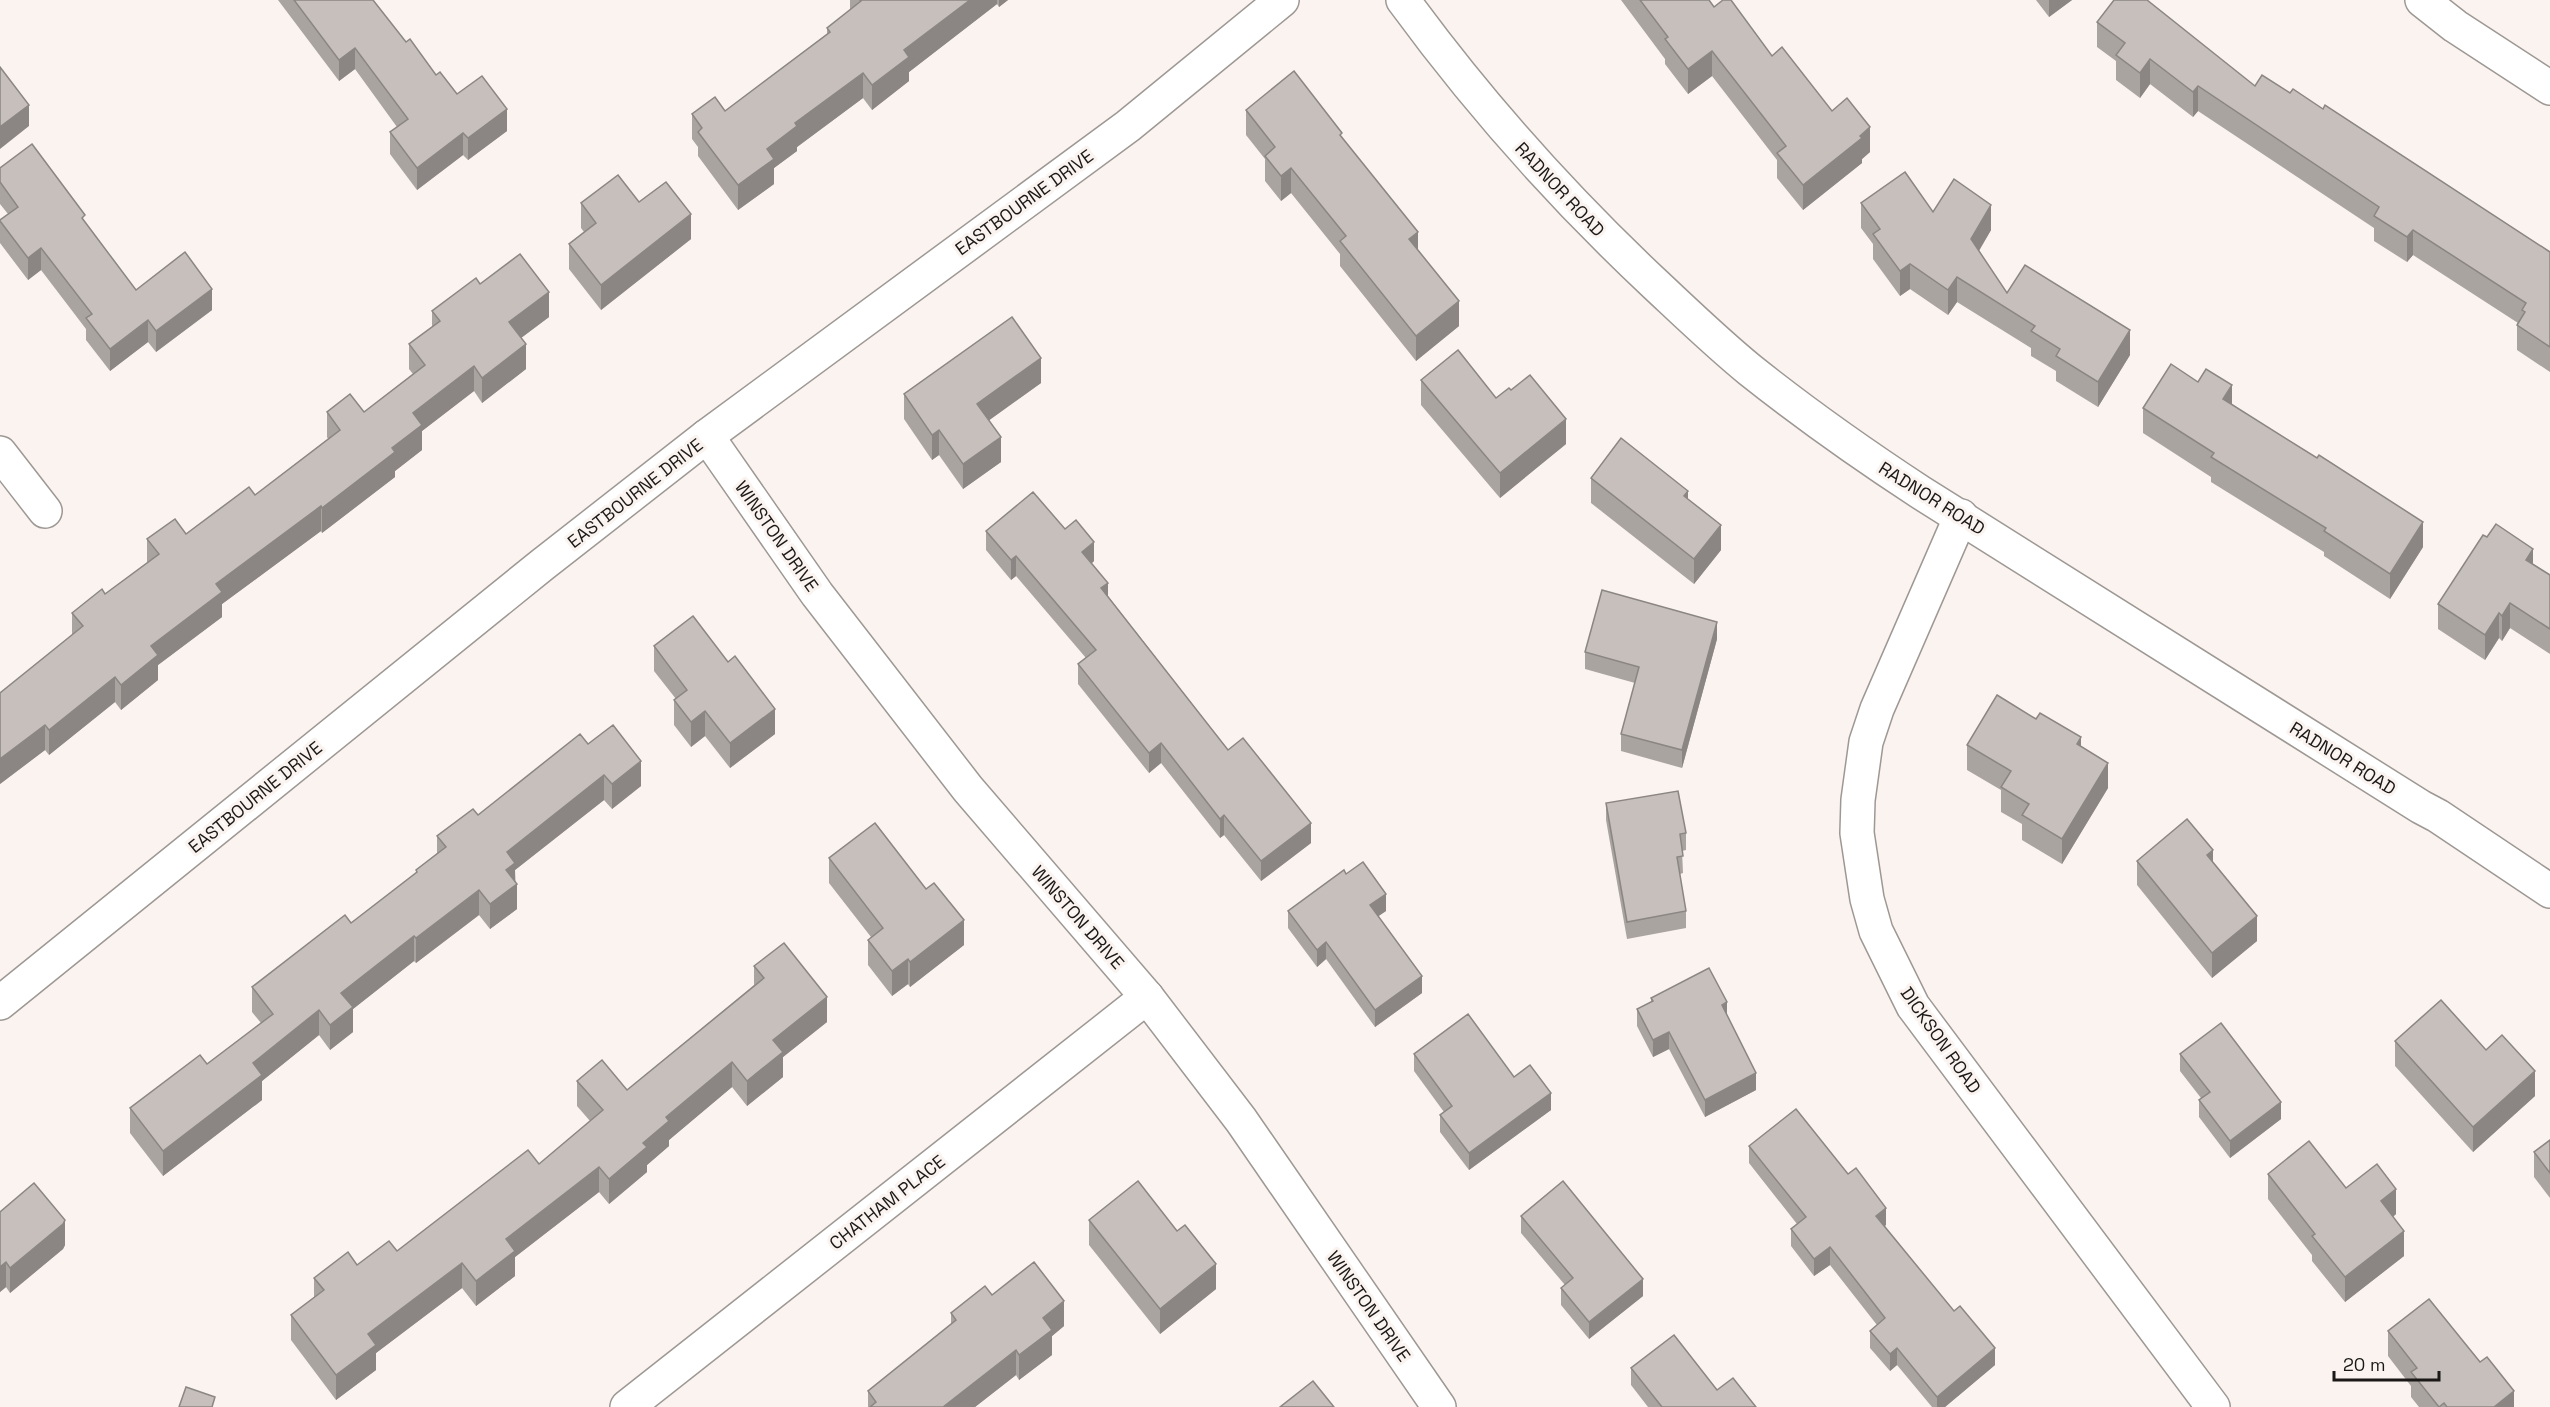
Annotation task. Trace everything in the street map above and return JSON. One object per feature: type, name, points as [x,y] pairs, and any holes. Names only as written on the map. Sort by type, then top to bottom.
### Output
[{"type":"street","name":"EASTBOURNE DRIVE","points":[[0,1003],[542,566],[707,436],[1128,126],[1282,0]]},
{"type":"street","name":"RADNOR ROAD","points":[[1403,0],[1438,48],[1530,159],[1596,229],[1713,339],[1750,370],[1866,457],[2438,816],[2550,891]]},
{"type":"street","points":[[2421,0],[2455,26],[2550,88]]},
{"type":"street","name":"WINSTON DRIVE","points":[[707,436],[817,594],[968,789],[1147,997],[1240,1120],[1439,1407]]},
{"type":"street","points":[[0,453],[45,511]]},
{"type":"street","name":"DICKSON ROAD","points":[[1961,516],[1886,686],[1863,759],[1857,833],[1876,931],[1913,1006],[2213,1407]]},
{"type":"street","name":"CHATHAM PLACE","points":[[627,1407],[1147,997]]},
{"type":"building","points":[[294,0],[373,0],[406,42],[410,39],[436,75],[440,72],[457,94],[482,76],[507,109],[468,138],[463,133],[417,168],[390,132],[408,119],[355,48],[339,60]]},
{"type":"building","points":[[860,0],[970,0],[904,50],[909,57],[872,85],[863,73],[795,123],[797,126],[767,149],[774,159],[738,185],[698,132],[702,128],[692,114],[715,97],[725,111],[830,32],[827,28]]},
{"type":"building","points":[[1640,0],[1709,0],[1714,7],[1723,0],[1731,0],[1772,56],[1782,47],[1832,111],[1847,98],[1870,127],[1860,136],[1862,138],[1803,185],[1777,153],[1786,146],[1712,51],[1688,69],[1665,39],[1668,37]]},
{"type":"building","points":[[2114,0],[2147,0],[2255,86],[2262,75],[2290,93],[2293,89],[2323,109],[2325,105],[2550,252],[2550,347],[2517,325],[2525,312],[2522,310],[2526,303],[2413,230],[2407,237],[2374,216],[2379,207],[2198,86],[2193,92],[2150,59],[2140,73],[2116,55],[2125,43],[2097,22]]},
{"type":"building","points":[[0,67],[29,105],[0,127]]},
{"type":"building","points":[[1294,71],[1342,133],[1340,135],[1418,232],[1409,239],[1459,301],[1416,336],[1340,241],[1346,236],[1291,168],[1281,176],[1265,156],[1275,147],[1246,110]]},
{"type":"building","points":[[32,144],[85,215],[82,218],[136,290],[185,252],[212,289],[156,331],[148,320],[110,349],[86,318],[92,314],[41,248],[28,258],[0,221],[18,207],[0,182],[0,168]]},
{"type":"building","points":[[1905,172],[1933,212],[1954,179],[1991,205],[1971,239],[2007,293],[2025,265],[2130,330],[2098,382],[2056,356],[2060,349],[2031,331],[2035,326],[1957,277],[1948,290],[1910,264],[1900,271],[1873,234],[1880,229],[1861,203]]},
{"type":"building","points":[[618,175],[639,202],[666,182],[691,214],[601,285],[569,244],[596,223],[581,203]]},
{"type":"building","points":[[520,254],[549,292],[509,322],[526,344],[482,378],[474,366],[413,413],[422,425],[392,448],[395,452],[216,584],[222,592],[151,646],[158,655],[121,685],[115,677],[49,730],[45,725],[0,759],[0,693],[83,626],[72,613],[102,589],[105,594],[159,554],[147,539],[175,519],[186,534],[249,487],[255,495],[340,430],[327,412],[350,394],[364,412],[425,365],[409,344],[440,321],[432,311],[476,278],[480,284]]},
{"type":"building","points":[[1012,317],[1041,358],[977,404],[1001,437],[963,464],[939,430],[932,435],[904,394]]},
{"type":"building","points":[[1458,350],[1496,398],[1530,375],[1566,419],[1500,473],[1421,380]]},
{"type":"building","points":[[2171,364],[2198,382],[2206,369],[2232,385],[2223,399],[2317,458],[2319,455],[2423,522],[2390,574],[2324,531],[2326,528],[2211,457],[2214,453],[2143,408]]},
{"type":"building","points":[[1621,438],[1688,491],[1684,496],[1721,525],[1694,559],[1591,478]]},
{"type":"building","points":[[1033,492],[1065,529],[1076,520],[1094,542],[1082,552],[1108,583],[1101,588],[1228,750],[1243,738],[1311,823],[1261,861],[1224,815],[1220,819],[1161,743],[1149,753],[1078,664],[1096,650],[1016,556],[1011,560],[986,531]]},
{"type":"building","points":[[2496,524],[2533,549],[2526,560],[2550,575],[2550,629],[2510,603],[2502,616],[2499,613],[2485,635],[2438,604],[2483,535],[2487,537]]},
{"type":"building","points":[[1602,590],[1717,622],[1682,750],[1621,734],[1639,667],[1585,652]]},
{"type":"building","points":[[693,616],[728,662],[735,656],[775,709],[730,743],[705,711],[691,722],[674,700],[687,690],[654,646]]},
{"type":"building","points":[[1997,695],[2036,719],[2040,713],[2081,737],[2077,744],[2108,763],[2062,839],[2022,815],[2029,804],[2001,787],[2011,771],[1967,745]]},
{"type":"building","points":[[613,725],[641,761],[612,784],[604,775],[507,852],[515,863],[506,870],[517,884],[490,904],[479,890],[416,938],[414,936],[341,993],[353,1007],[330,1025],[319,1010],[253,1063],[262,1075],[163,1151],[130,1108],[200,1055],[207,1064],[273,1014],[252,987],[345,915],[351,923],[417,872],[416,870],[446,847],[437,836],[473,809],[478,815],[580,734],[588,744]]},
{"type":"building","points":[[1678,791],[1686,833],[1680,834],[1683,856],[1677,857],[1686,911],[1627,922],[1606,803]]},
{"type":"building","points":[[2187,819],[2213,850],[2207,855],[2257,916],[2212,953],[2137,861]]},
{"type":"building","points":[[875,823],[926,889],[934,883],[964,920],[910,962],[908,959],[892,971],[868,940],[883,928],[829,858]]},
{"type":"building","points":[[1363,862],[1386,894],[1370,905],[1422,976],[1375,1010],[1326,942],[1317,950],[1288,911],[1344,870],[1346,874]]},
{"type":"building","points":[[784,943],[827,997],[773,1040],[783,1052],[747,1081],[732,1062],[666,1117],[669,1121],[643,1143],[647,1147],[609,1179],[599,1167],[506,1239],[515,1251],[476,1281],[462,1263],[368,1334],[376,1345],[336,1375],[291,1315],[324,1290],[314,1278],[348,1252],[357,1265],[389,1241],[397,1251],[528,1150],[539,1164],[603,1110],[577,1081],[602,1060],[627,1090],[764,978],[754,966]]},
{"type":"building","points":[[1709,968],[1727,1002],[1722,1005],[1756,1073],[1705,1100],[1669,1032],[1653,1040],[1637,1009],[1653,1001],[1651,998]]},
{"type":"building","points":[[2441,1000],[2486,1050],[2502,1035],[2535,1071],[2473,1127],[2395,1041]]},
{"type":"building","points":[[1468,1014],[1514,1077],[1530,1065],[1551,1093],[1469,1153],[1440,1115],[1452,1106],[1414,1054]]},
{"type":"building","points":[[2221,1023],[2281,1102],[2230,1141],[2199,1100],[2210,1092],[2180,1054]]},
{"type":"building","points":[[1796,1109],[1848,1174],[1856,1168],[1886,1208],[1876,1216],[1954,1311],[1960,1306],[1995,1348],[1937,1397],[1897,1348],[1890,1354],[1870,1331],[1885,1318],[1830,1247],[1814,1259],[1791,1229],[1806,1217],[1749,1146]]},
{"type":"building","points":[[2550,1140],[2550,1173],[2534,1152]]},
{"type":"building","points":[[2309,1141],[2346,1188],[2377,1164],[2396,1189],[2381,1201],[2404,1231],[2345,1277],[2312,1236],[2315,1234],[2268,1174]]},
{"type":"building","points":[[1138,1181],[1177,1231],[1185,1225],[1216,1264],[1160,1309],[1089,1220]]},
{"type":"building","points":[[1563,1181],[1643,1279],[1589,1322],[1561,1288],[1573,1278],[1521,1216]]},
{"type":"building","points":[[34,1183],[65,1220],[10,1268],[6,1262],[0,1267],[0,1212]]},
{"type":"building","points":[[1034,1262],[1064,1301],[1043,1318],[1052,1330],[1019,1355],[1016,1350],[943,1407],[870,1407],[876,1402],[868,1391],[956,1320],[951,1313],[985,1286],[992,1295]]},
{"type":"building","points":[[2429,1299],[2480,1362],[2487,1357],[2514,1391],[2494,1407],[2447,1407],[2444,1403],[2439,1407],[2411,1372],[2417,1368],[2388,1331]]},
{"type":"building","points":[[1674,1335],[1717,1390],[1733,1378],[1756,1407],[1662,1407],[1631,1368]]},
{"type":"building","points":[[1313,1381],[1334,1407],[1280,1407]]},
{"type":"building","points":[[186,1387],[215,1397],[212,1407],[179,1407]]}]
